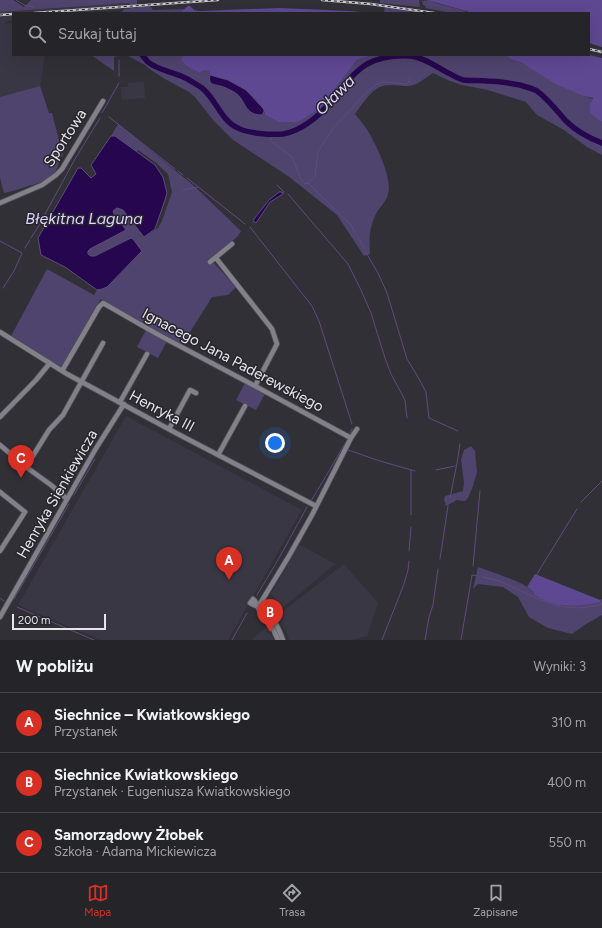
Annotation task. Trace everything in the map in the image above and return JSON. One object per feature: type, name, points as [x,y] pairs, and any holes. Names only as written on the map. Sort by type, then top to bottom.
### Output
[{"type":"street","name":"Sportowa","points":[[0,203],[42,185],[56,175],[62,169],[103,101]]},
{"type":"street","points":[[210,262],[232,244]]},
{"type":"street","points":[[216,258],[272,328],[277,344],[255,386]]},
{"type":"street","name":"Ignacego Jana Paderewskiego","points":[[62,371],[99,307],[103,303],[157,334],[351,438]]},
{"type":"street","name":"Henryka III","points":[[0,333],[82,382],[168,429],[316,506]]},
{"type":"street","points":[[26,467],[49,430],[63,415],[103,343]]},
{"type":"street","name":"Henryka Sienkiewicza","points":[[0,617],[106,432],[119,413],[122,403],[146,354]]},
{"type":"street","points":[[0,417],[36,380],[50,363]]},
{"type":"street","points":[[168,429],[190,390],[196,393]]},
{"type":"street","points":[[218,455],[245,406]]},
{"type":"street","points":[[258,607],[289,556],[357,429]]},
{"type":"street","points":[[0,444],[26,467],[67,499]]},
{"type":"street","points":[[0,500],[2,494],[25,512],[0,551]]},
{"type":"street","points":[[258,607],[273,629],[278,640]]},
{"type":"street","points":[[258,607],[270,615],[279,629],[283,640]]},
{"type":"shaded area","points":[[0,0],[13,0],[24,7],[31,0],[137,0],[137,4],[130,5],[129,3],[0,12]]},
{"type":"shaded area","points":[[380,0],[419,0],[420,7],[380,3]]},
{"type":"shaded area","points":[[427,0],[602,0],[602,47],[590,43],[590,12],[469,12]]},
{"type":"shaded area","points":[[430,0],[465,11],[447,12],[425,8],[426,6],[423,5],[422,1]]},
{"type":"shaded area","points":[[130,3],[130,9],[83,12],[12,12],[12,20],[5,22],[5,24],[12,23],[12,56],[45,56],[40,86],[0,97],[0,12]]},
{"type":"shaded area","points":[[150,6],[153,10],[185,9],[182,12],[122,12],[123,10]]},
{"type":"shaded area","points":[[190,6],[194,10],[199,11],[279,8],[362,12],[182,12]]},
{"type":"shaded area","points":[[385,6],[416,11],[416,12],[384,12]]},
{"type":"shaded area","points":[[590,55],[602,58],[602,122],[590,113],[590,105],[593,98],[583,96],[554,83],[522,63],[510,59],[506,56]]},
{"type":"shaded area","points":[[92,56],[118,56],[114,57],[114,71]]},
{"type":"shaded area","points":[[128,56],[182,56],[181,60],[186,66],[199,73],[205,70],[211,70],[209,78],[213,85],[221,86],[233,91],[242,99],[246,108],[262,115],[264,112],[265,115],[278,122],[298,122],[320,109],[357,60],[369,56],[506,56],[583,96],[593,99],[600,121],[602,122],[602,155],[587,147],[564,130],[537,115],[526,102],[488,90],[462,85],[433,73],[413,85],[389,85],[380,87],[370,95],[355,114],[366,128],[374,142],[386,170],[389,187],[386,199],[377,212],[372,223],[370,254],[364,256],[337,215],[288,176],[233,140],[213,120],[195,97],[189,92],[165,79],[145,65]]},
{"type":"shaded area","points":[[182,56],[369,56],[357,60],[320,109],[298,122],[278,122],[265,115],[264,110],[246,90],[228,80],[210,75],[210,70],[205,70],[199,73],[186,66],[181,60]]},
{"type":"shaded area","points":[[144,82],[145,98],[122,100],[121,87],[128,87],[128,83]]},
{"type":"shaded area","points":[[40,86],[49,113],[52,113],[63,156],[59,157],[57,169],[50,178],[40,183],[4,193],[0,178],[0,97]]},
{"type":"shaded area","points":[[118,124],[193,185],[241,231],[237,237],[209,261],[211,264],[214,263],[236,287],[228,295],[212,297],[182,345],[143,325],[134,317],[126,315],[101,299],[61,368],[11,336],[47,269],[94,295],[97,290],[107,287],[141,251],[131,238],[95,256],[88,254],[90,249],[126,230],[113,211],[117,207],[123,210],[144,237],[158,228],[172,192],[168,174],[155,162],[138,150],[137,152],[115,136],[111,136]]},
{"type":"shaded area","points":[[146,330],[167,341],[158,358],[137,347]]},
{"type":"shaded area","points":[[245,383],[265,394],[256,410],[236,400]]},
{"type":"shaded area","points":[[126,416],[302,510],[228,640],[101,640],[18,605]]},
{"type":"shaded area","points":[[471,446],[475,451],[477,472],[468,498],[465,501],[457,500],[446,506],[444,499],[445,496],[463,491],[464,483],[461,460],[464,450]]},
{"type":"shaded area","points":[[299,544],[335,564],[275,614],[273,612],[276,606],[275,600],[271,594]]},
{"type":"shaded area","points":[[344,564],[378,603],[367,636],[351,640],[289,640],[277,616]]},
{"type":"shaded area","points":[[478,567],[529,588],[537,597],[600,602],[602,599],[602,615],[572,634],[548,628],[529,617],[518,597],[503,587],[478,584],[473,589]]},
{"type":"shaded area","points":[[535,574],[600,600],[600,602],[568,606],[545,601],[537,597],[531,589],[527,587]]},
{"type":"shaded area","points":[[267,627],[274,640],[251,640]]},
{"type":"water","points":[[210,75],[228,80],[246,90],[264,110],[262,115],[251,113],[238,95],[234,92],[224,87],[212,84],[210,82]]},
{"type":"water","name":"Błękitna Laguna","points":[[111,136],[115,136],[155,165],[163,177],[167,193],[155,229],[144,237],[123,210],[117,208],[113,211],[126,230],[90,249],[88,254],[95,256],[131,238],[142,251],[107,287],[97,290],[65,267],[41,255],[38,238],[78,168],[81,168],[91,178],[96,174],[91,165]]},
{"type":"water","points":[[279,192],[282,192],[283,194],[270,202],[256,223],[253,221],[269,200]]},
{"type":"waterway","points":[[16,0],[26,6],[34,7]]},
{"type":"waterway","name":"Oława","points":[[143,56],[155,67],[184,77],[202,88],[232,125],[249,132],[266,134],[283,134],[302,127],[319,115],[361,68],[372,62],[394,56]]},
{"type":"waterway","name":"Oława","points":[[394,56],[406,56]]},
{"type":"waterway","name":"Oława","points":[[406,56],[411,56]]},
{"type":"waterway","name":"Oława","points":[[411,56],[433,64],[449,74],[463,80],[504,82],[535,90],[545,98],[574,128],[602,143]]},
{"type":"waterway","points":[[119,60],[119,76]]},
{"type":"waterway","points":[[307,183],[315,177],[318,151],[334,127],[366,93],[377,84],[384,82],[406,84],[409,82],[410,78]]},
{"type":"waterway","points":[[102,113],[119,83]]},
{"type":"waterway","points":[[109,117],[175,169]]},
{"type":"waterway","points":[[31,238],[75,159],[100,118]]},
{"type":"waterway","points":[[271,135],[271,141],[292,157],[301,179],[305,184],[309,184],[350,224],[378,273],[387,293],[407,359],[426,392],[429,418],[458,431]]},
{"type":"waterway","points":[[178,171],[183,175]]},
{"type":"waterway","points":[[187,178],[245,224]]},
{"type":"waterway","points":[[277,185],[284,192],[282,193]]},
{"type":"waterway","points":[[183,190],[198,187]]},
{"type":"waterway","points":[[288,194],[348,264],[371,313],[391,374],[405,400],[407,418]]},
{"type":"waterway","points":[[250,227],[312,306],[319,321],[352,424]]},
{"type":"waterway","points":[[25,248],[30,240]]},
{"type":"waterway","points":[[0,241],[22,253],[14,271],[3,288]]},
{"type":"waterway","points":[[350,433],[352,429]]},
{"type":"waterway","points":[[311,501],[347,440]]},
{"type":"waterway","points":[[450,498],[460,444]]},
{"type":"waterway","points":[[348,450],[415,471]]},
{"type":"waterway","points":[[74,495],[95,459]]},
{"type":"waterway","points":[[436,470],[455,466]]},
{"type":"waterway","points":[[411,470],[411,515]]},
{"type":"waterway","points":[[581,502],[602,481]]},
{"type":"waterway","points":[[473,566],[480,491]]},
{"type":"waterway","points":[[14,599],[69,504]]},
{"type":"waterway","points":[[440,559],[448,506]]},
{"type":"waterway","points":[[257,595],[307,507]]},
{"type":"waterway","points":[[529,587],[577,509]]},
{"type":"waterway","points":[[409,551],[411,527]]},
{"type":"waterway","points":[[382,640],[404,584],[409,561]]},
{"type":"waterway","points":[[425,640],[429,617],[433,605],[438,569]]},
{"type":"waterway","points":[[461,640],[472,575],[478,576]]},
{"type":"waterway","points":[[483,577],[502,582],[551,604],[563,607],[575,608],[602,604]]},
{"type":"waterway","points":[[0,598],[4,601]]},
{"type":"waterway","points":[[17,607],[94,640]]},
{"type":"waterway","points":[[232,640],[247,613]]},
{"type":"railway","points":[[48,12],[218,0]]},
{"type":"railway","points":[[322,0],[371,4],[427,12]]},
{"type":"railway","points":[[0,15],[12,14]]},
{"type":"railway","points":[[590,49],[602,52]]},
{"type":"place","name":"Samorządowy Żłobek","points":[[21,478]]},
{"type":"place","name":"Siechnice – Kwiatkowskiego","points":[[229,580]]},
{"type":"place","name":"Siechnice Kwiatkowskiego","points":[[270,632]]}]
